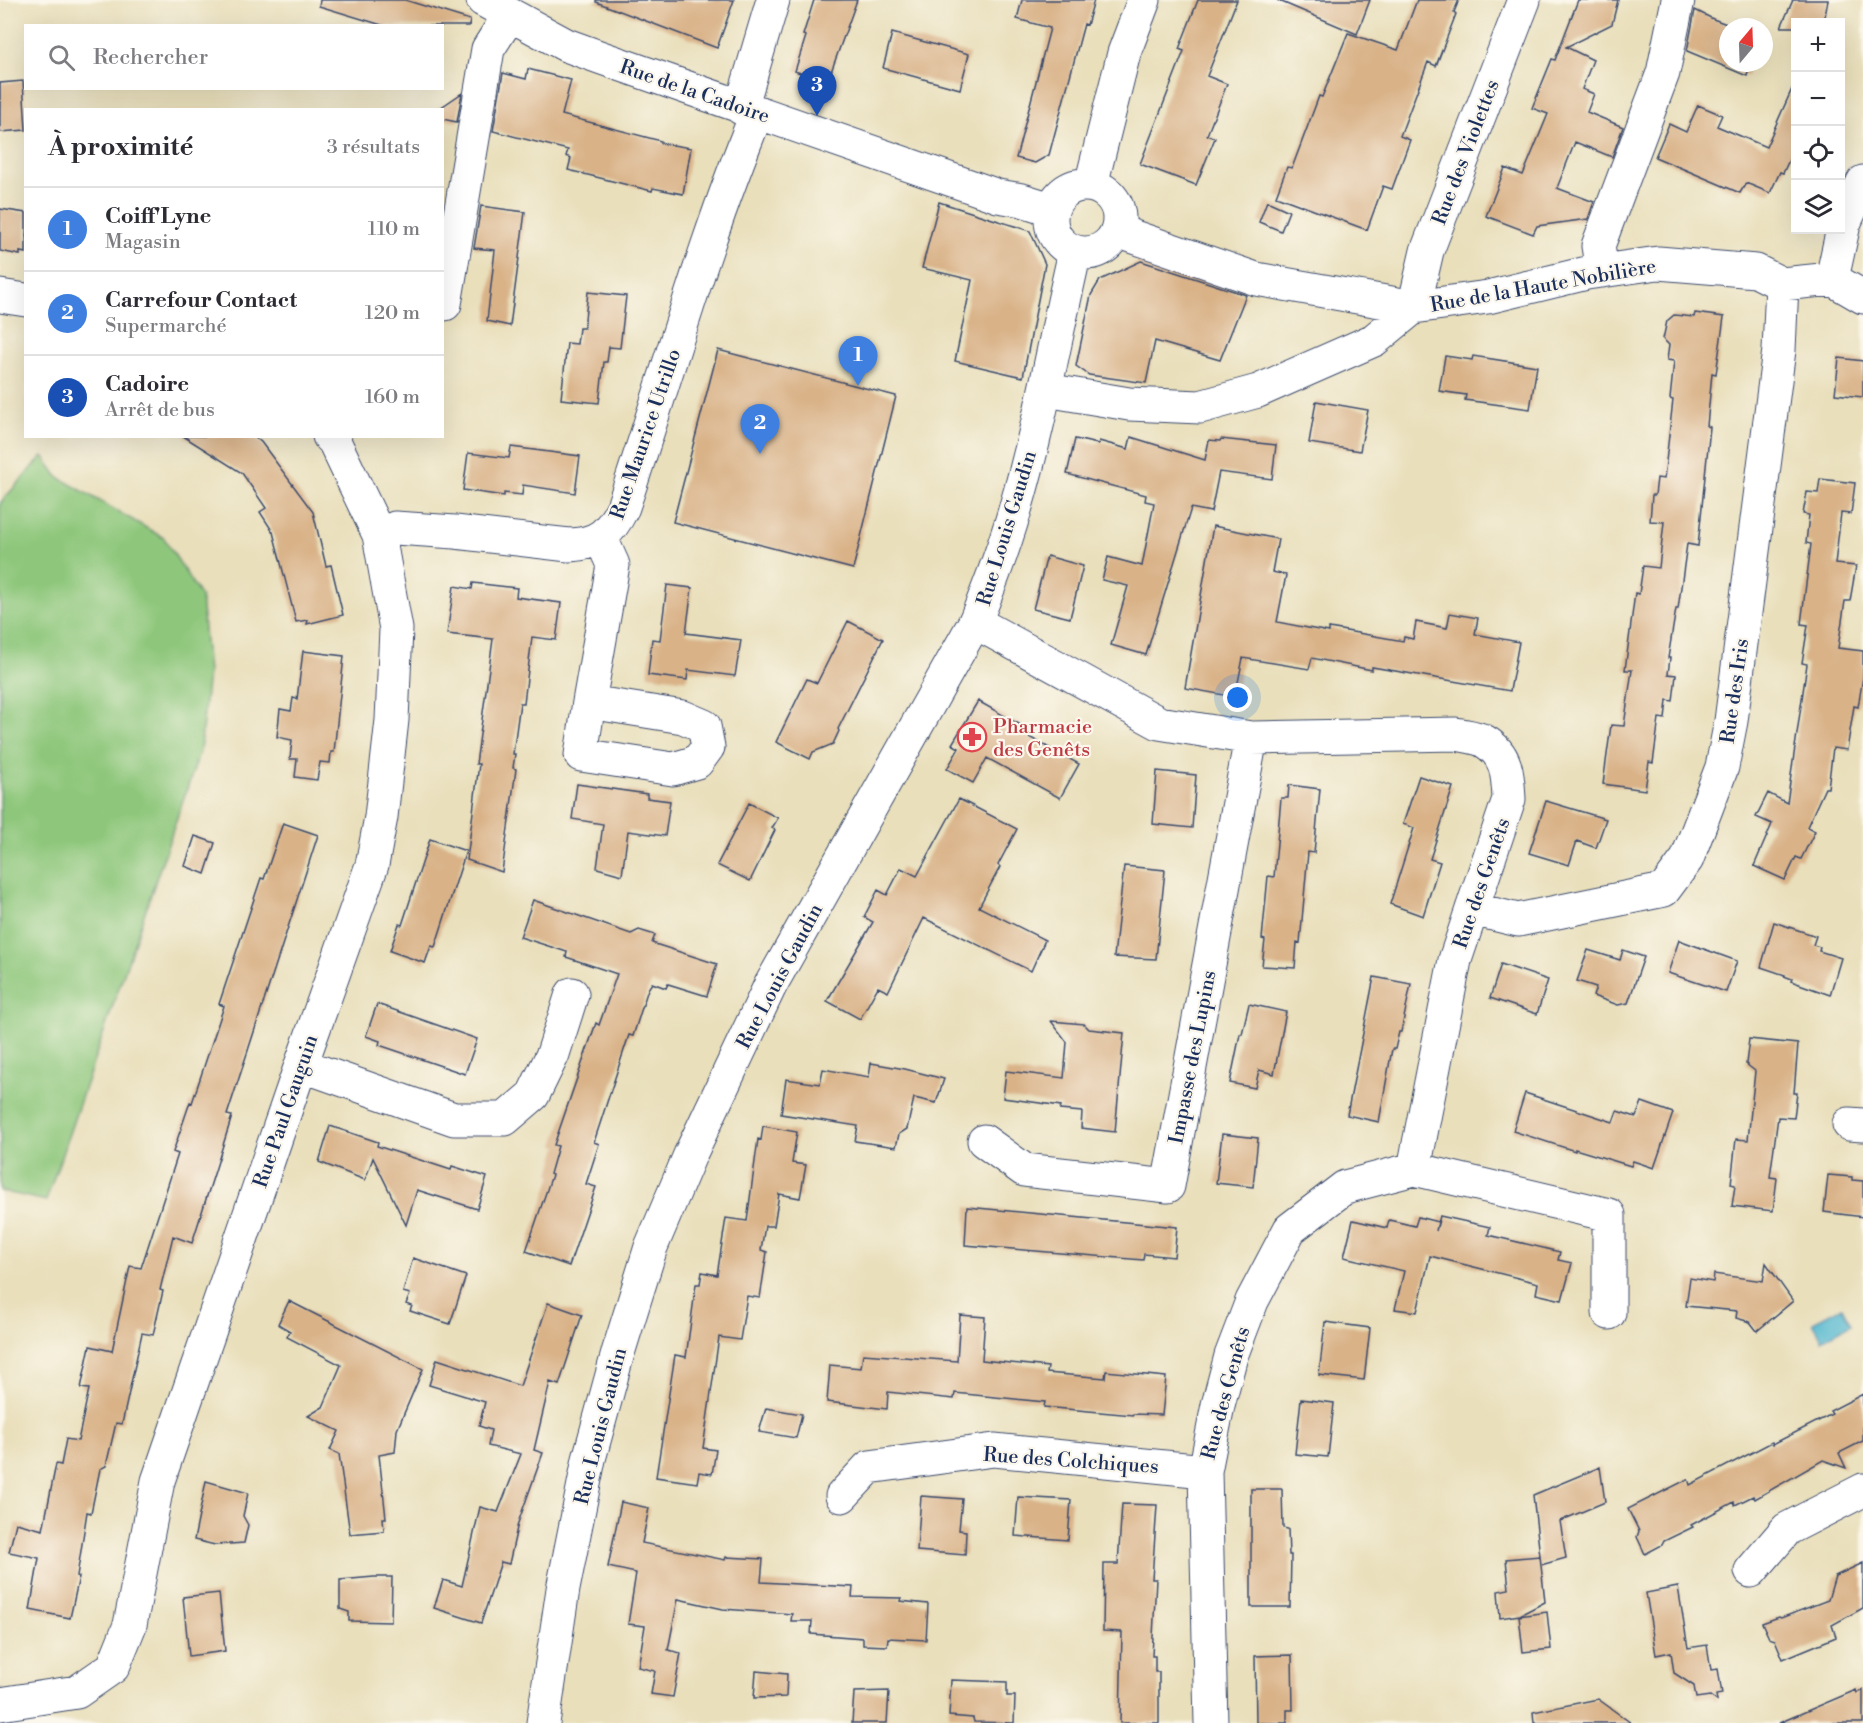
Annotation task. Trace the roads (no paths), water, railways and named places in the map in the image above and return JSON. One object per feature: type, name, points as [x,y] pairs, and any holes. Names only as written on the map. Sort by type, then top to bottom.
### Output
[{"type":"street","name":"Rue Maurice Utrillo","points":[[379,535],[395,528],[455,531],[569,545],[585,544],[601,538],[613,526],[623,507],[742,147],[773,0]]},
{"type":"street","points":[[1091,185],[1124,53],[1144,0]]},
{"type":"street","name":"Rue des Violettes","points":[[1414,307],[1427,251],[1524,0]]},
{"type":"street","points":[[1602,271],[1598,246],[1663,73],[1678,0]]},
{"type":"street","name":"Rue de la Cadoire","points":[[496,8],[566,45],[998,196],[1052,209]]},
{"type":"street","points":[[444,304],[496,8]]},
{"type":"street","points":[[1832,279],[1844,224],[1863,182]]},
{"type":"street","points":[[1091,185],[1109,194],[1118,212],[1117,231],[1107,245],[1092,253],[1075,252],[1060,243],[1051,227],[1052,209],[1060,195],[1074,186],[1091,185]]},
{"type":"street","name":"Rue de la Haute Nobilière","points":[[1117,231],[1256,279],[1414,307],[1488,297],[1602,271],[1658,263],[1756,271],[1782,284]]},
{"type":"street","name":"Rue Louis Gaudin","points":[[543,1723],[563,1589],[589,1459],[618,1353],[651,1247],[690,1155],[771,986],[975,622],[1016,509],[1046,390],[1075,252]]},
{"type":"street","points":[[1782,284],[1832,279],[1863,297]]},
{"type":"street","name":"Rue des Iris","points":[[1472,909],[1518,920],[1664,890],[1687,859],[1722,768],[1731,721],[1779,350],[1782,284]]},
{"type":"street","points":[[0,296],[24,300]]},
{"type":"street","points":[[1046,390],[1129,404],[1200,407],[1258,391],[1374,340],[1414,307]]},
{"type":"street","name":"Rue Paul Gauguin","points":[[0,1704],[77,1692],[113,1667],[130,1625],[158,1482],[372,865],[381,817],[392,720],[396,629],[379,535],[331,438]]},
{"type":"street","points":[[589,702],[613,565],[601,538]]},
{"type":"street","name":"Rue des Genêts","points":[[975,622],[1159,723],[1251,738],[1456,734],[1483,741],[1502,757],[1508,778],[1509,799],[1455,960],[1414,1169],[1345,1187],[1290,1229],[1252,1301],[1231,1356],[1205,1471],[1211,1723]]},
{"type":"street","name":"Impasse des Lupins","points":[[984,1141],[1024,1170],[1167,1186],[1251,738]]},
{"type":"street","points":[[301,1065],[454,1119],[505,1119],[533,1095],[553,1054],[572,994]]},
{"type":"street","points":[[1414,1169],[1609,1215],[1609,1313]]},
{"type":"street","name":"Rue des Colchiques","points":[[842,1496],[869,1467],[994,1450],[1205,1471]]},
{"type":"street","points":[[1751,1571],[1787,1529],[1863,1490]]},
{"type":"water","points":[[1842,1307],[1851,1324],[1822,1340],[1813,1322]]},
{"type":"place","name":"Cadoire","points":[[817,116]]},
{"type":"place","name":"Coiff'Lyne","points":[[858,386]]},
{"type":"place","name":"Carrefour Contact","points":[[760,454]]},
{"type":"place","name":"Pharmacie des Genêts","points":[[972,737]]}]
